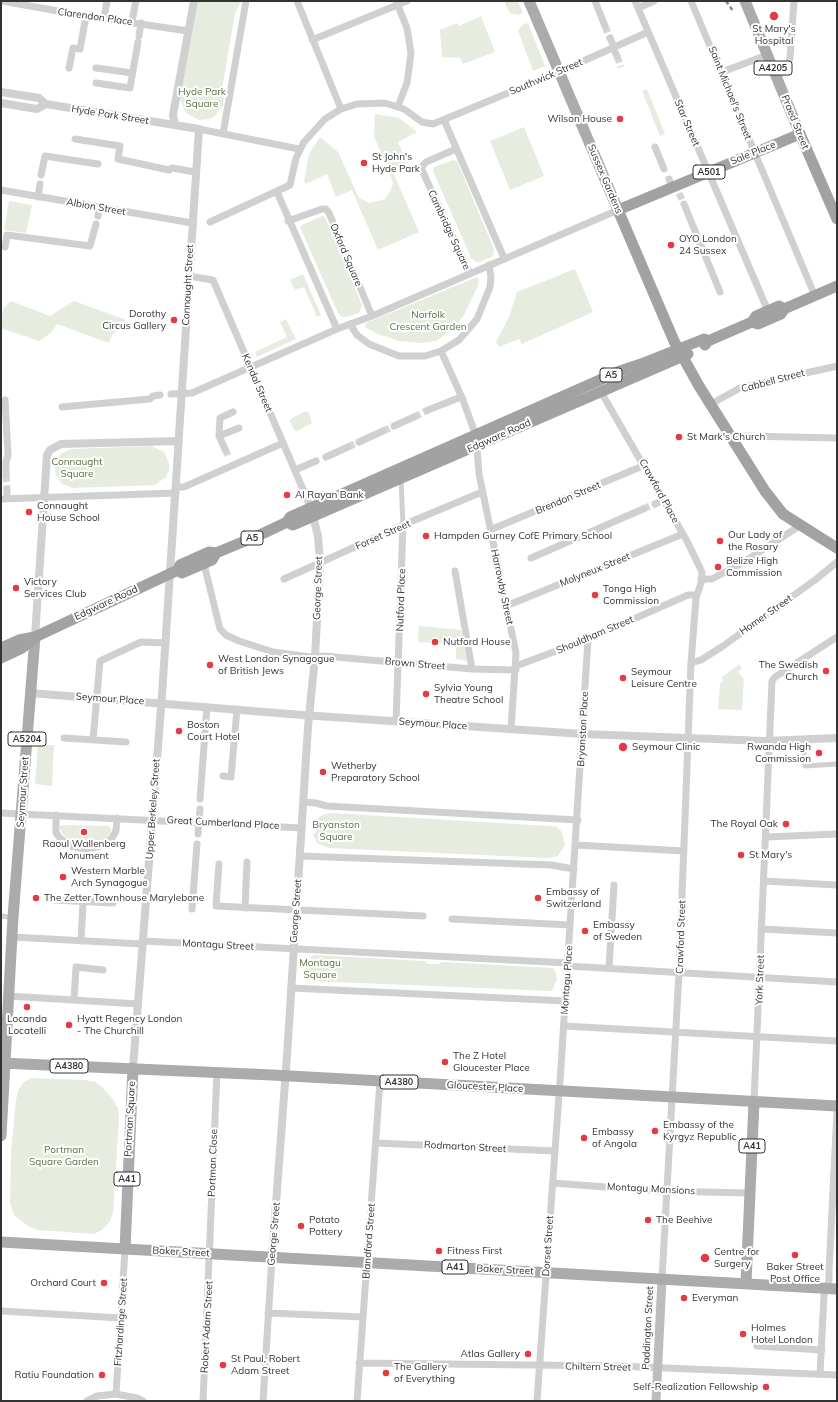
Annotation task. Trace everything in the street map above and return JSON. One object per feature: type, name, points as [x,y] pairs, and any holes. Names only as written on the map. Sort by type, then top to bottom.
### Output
[{"type":"highway","name":"Sale Place","points":[[618,210],[800,134]]},
{"type":"highway","name":"Praed Street","points":[[800,134],[834,206],[837,220]]},
{"type":"highway","name":"Sussex Gardens","points":[[618,210],[664,320],[734,442],[774,503],[783,514],[836,546]]},
{"type":"highway","name":"Edgware Road","points":[[752,322],[758,324],[781,314],[784,309],[837,286]]},
{"type":"highway","name":"Edgware Road","points":[[1,648],[19,640],[34,637],[174,572],[180,565],[209,552],[216,553],[287,522],[294,525],[312,512],[476,441],[601,392],[704,339],[708,341],[752,322],[756,316],[779,306],[784,309]]},
{"type":"highway","name":"Edgware Road","points":[[312,512],[401,479],[620,371],[681,352]]},
{"type":"highway","name":"Edgware Road","points":[[174,572],[182,574],[212,560],[216,553]]},
{"type":"highway","name":"Edgware Road","points":[[1,658],[22,648],[34,637]]},
{"type":"main road","name":"Sussex Gardens","points":[[529,1],[618,210]]},
{"type":"main road","name":"Praed Street","points":[[745,1],[800,134]]},
{"type":"main road","name":"Seymour Street","points":[[2,1063],[22,814],[34,637]]},
{"type":"main road","name":"Portman Square","points":[[2,1063],[133,1068],[125,1249]]},
{"type":"main road","name":"A5204","points":[[1,1136],[2,1063]]},
{"type":"main road","name":"Gloucester Place","points":[[133,1068],[837,1106]]},
{"type":"main road","name":"York Street","points":[[746,1284],[754,1102]]},
{"type":"main road","name":"A41","points":[[1,1242],[125,1249]]},
{"type":"main road","name":"Baker Street","points":[[125,1249],[832,1288]]},
{"type":"main road","name":"Paddington Street","points":[[656,1401],[662,1279]]},
{"type":"street","name":"Clarendon Place","points":[[2,1],[86,16],[132,21],[188,31]]},
{"type":"street","points":[[104,18],[107,1]]},
{"type":"street","points":[[132,21],[136,1]]},
{"type":"street","points":[[194,1],[174,115],[175,125],[300,149]]},
{"type":"street","points":[[223,134],[246,1]]},
{"type":"street","points":[[297,1],[341,109]]},
{"type":"street","points":[[312,40],[397,3],[406,1]]},
{"type":"street","points":[[595,1],[605,26]]},
{"type":"street","points":[[636,4],[654,1]]},
{"type":"street","name":"Saint Michael's Street","points":[[691,1],[815,296]]},
{"type":"street","points":[[777,77],[787,69],[790,58],[794,1]]},
{"type":"street","points":[[210,222],[290,185],[294,163],[300,149],[325,119],[341,109],[357,104],[371,103],[398,106],[407,83],[411,53],[407,28],[397,3]]},
{"type":"street","name":"Star Street","points":[[636,4],[768,311]]},
{"type":"street","points":[[69,68],[73,48],[80,49],[86,16]]},
{"type":"street","points":[[96,83],[130,88],[141,23]]},
{"type":"street","name":"Southwick Street","points":[[398,106],[414,114],[426,123],[432,124],[559,72],[648,32]]},
{"type":"street","points":[[610,38],[617,56]]},
{"type":"street","points":[[722,72],[767,55]]},
{"type":"street","points":[[96,68],[132,73]]},
{"type":"street","name":"Hyde Park Street","points":[[1,92],[39,98],[46,104],[175,125]]},
{"type":"street","name":"Hyde Park Street","points":[[1,103],[37,109],[46,104]]},
{"type":"street","points":[[444,120],[504,258]]},
{"type":"street","name":"Connaught Street","points":[[179,440],[198,129]]},
{"type":"street","points":[[75,139],[120,146],[118,159],[169,170],[172,168],[195,172]]},
{"type":"street","points":[[655,147],[664,169]]},
{"type":"street","name":"Cambridge Square","points":[[456,149],[426,162],[421,168],[470,274],[618,210]]},
{"type":"street","points":[[42,175],[45,156],[98,164]]},
{"type":"street","points":[[38,197],[40,184]]},
{"type":"street","name":"Albion Street","points":[[1,190],[192,223]]},
{"type":"street","points":[[277,192],[288,222],[337,329]]},
{"type":"street","points":[[684,204],[720,292]]},
{"type":"street","points":[[98,216],[99,208]]},
{"type":"street","name":"Oxford Square","points":[[288,222],[322,209],[326,209],[372,316]]},
{"type":"street","points":[[5,247],[7,235],[90,246],[96,224]]},
{"type":"street","points":[[350,324],[357,335],[369,344],[399,356],[425,356],[442,351],[459,340],[477,318],[490,287],[491,277],[489,265]]},
{"type":"street","points":[[171,394],[192,393],[337,329],[372,316],[470,274]]},
{"type":"street","name":"Kendal Street","points":[[188,276],[213,280],[312,512]]},
{"type":"street","name":"Harrowby Street","points":[[442,351],[462,398],[476,441],[477,464],[482,492],[516,653],[511,729]]},
{"type":"street","name":"Cabbell Street","points":[[711,404],[740,388],[837,366]]},
{"type":"street","name":"Crawford Place","points":[[601,392],[645,465],[683,534],[702,572],[701,579]]},
{"type":"street","points":[[62,407],[150,399],[153,396],[160,395]]},
{"type":"street","points":[[428,410],[462,398]]},
{"type":"street","points":[[5,400],[8,455],[6,475]]},
{"type":"street","points":[[225,449],[219,436],[220,418],[233,412]]},
{"type":"street","points":[[394,426],[414,417]]},
{"type":"street","points":[[219,436],[239,428]]},
{"type":"street","points":[[359,442],[383,431]]},
{"type":"street","points":[[734,442],[745,436],[837,438]]},
{"type":"street","points":[[44,498],[47,455],[52,448],[57,445],[179,440],[174,572]]},
{"type":"street","points":[[7,489],[4,498],[44,498],[176,490],[283,443]]},
{"type":"street","points":[[326,457],[348,447]]},
{"type":"street","points":[[229,458],[232,465]]},
{"type":"street","points":[[295,470],[316,461]]},
{"type":"street","name":"Brendon Street","points":[[490,528],[645,465]]},
{"type":"street","name":"Nutford Place","points":[[396,721],[403,525],[401,479]]},
{"type":"street","name":"Forset Street","points":[[284,579],[403,525],[482,492]]},
{"type":"street","name":"Seymour Street","points":[[34,637],[44,498]]},
{"type":"street","points":[[655,504],[664,500]]},
{"type":"street","points":[[531,558],[643,509]]},
{"type":"street","name":"George Street","points":[[263,1401],[315,657],[320,563],[318,536],[312,512]]},
{"type":"street","points":[[696,594],[701,579],[712,580],[742,563],[801,525]]},
{"type":"street","name":"Molyneux Street","points":[[506,606],[683,534]]},
{"type":"street","name":"Homer Street","points":[[692,663],[702,660],[723,646],[815,580],[837,562]]},
{"type":"street","name":"Brown Street","points":[[204,564],[222,632],[239,641],[273,652],[315,657],[472,669],[516,668]]},
{"type":"street","points":[[455,571],[472,669]]},
{"type":"street","name":"Upper Berkeley Street","points":[[133,1068],[166,643],[174,572]]},
{"type":"street","name":"Crawford Street","points":[[662,1279],[679,973],[688,738],[696,594]]},
{"type":"street","name":"Shouldham Street","points":[[516,668],[696,594]]},
{"type":"street","name":"York Street","points":[[754,1102],[772,681],[775,677],[837,637]]},
{"type":"street","name":"Bryanston Place","points":[[578,820],[588,639]]},
{"type":"street","points":[[94,740],[100,661],[141,642],[166,643]]},
{"type":"street","name":"Seymour Place","points":[[30,693],[310,716],[583,734],[770,741],[837,738]]},
{"type":"street","points":[[200,799],[207,707]]},
{"type":"street","points":[[223,776],[231,777],[237,709]]},
{"type":"street","points":[[64,738],[126,742]]},
{"type":"street","points":[[803,739],[805,766],[837,764]]},
{"type":"street","points":[[300,856],[551,865],[574,869],[578,820],[327,806],[304,802]]},
{"type":"street","points":[[198,834],[200,809]]},
{"type":"street","name":"Great Cumberland Place","points":[[1,813],[302,828]]},
{"type":"street","points":[[56,815],[56,833],[60,838],[71,846],[85,849],[100,846],[112,838],[116,831],[117,818]]},
{"type":"street","points":[[766,837],[837,834]]},
{"type":"street","points":[[192,908],[197,844]]},
{"type":"street","points":[[576,845],[684,851]]},
{"type":"street","points":[[245,908],[247,862]]},
{"type":"street","points":[[219,864],[216,906],[423,916]]},
{"type":"street","name":"Montagu Place","points":[[559,1092],[574,869]]},
{"type":"street","points":[[764,881],[837,885]]},
{"type":"street","points":[[609,968],[614,885]]},
{"type":"street","points":[[54,900],[113,903]]},
{"type":"street","points":[[81,941],[83,902]]},
{"type":"street","points":[[1,916],[9,917]]},
{"type":"street","points":[[452,919],[570,925]]},
{"type":"street","points":[[762,929],[837,933]]},
{"type":"street","name":"Montagu Street","points":[[12,937],[81,941],[294,948]]},
{"type":"street","points":[[294,948],[837,982]]},
{"type":"street","points":[[74,1000],[76,968],[103,970]]},
{"type":"street","points":[[291,988],[566,1001]]},
{"type":"street","points":[[8,996],[138,1004]]},
{"type":"street","points":[[564,1026],[837,1042]]},
{"type":"street","name":"Portman Close","points":[[210,1254],[216,1072]]},
{"type":"street","name":"Blandford Street","points":[[357,1401],[380,1081]]},
{"type":"street","name":"Dorset Street","points":[[536,1401],[547,1273],[559,1092]]},
{"type":"street","points":[[820,1374],[824,1295],[832,1288],[829,1271],[837,1111]]},
{"type":"street","name":"Rodmarton Street","points":[[376,1143],[555,1151]]},
{"type":"street","name":"Montagu Mansions","points":[[553,1184],[666,1191],[750,1193]]},
{"type":"street","name":"Fitzhardinge Street","points":[[116,1394],[125,1249]]},
{"type":"street","name":"Robert Adam Street","points":[[203,1401],[210,1254]]},
{"type":"street","points":[[1,1311],[121,1318]]},
{"type":"street","points":[[268,1313],[363,1317]]},
{"type":"street","points":[[757,1346],[822,1350]]},
{"type":"street","name":"Chiltern Street","points":[[360,1363],[617,1366],[837,1375]]},
{"type":"street","points":[[87,1401],[101,1395],[116,1394],[137,1398],[143,1401]]},
{"type":"green space","name":"Hyde Park Square","points":[[198,1],[241,1],[235,13],[222,90],[224,98],[223,105],[215,116],[210,119],[199,120],[186,113],[180,99]]},
{"type":"green space","points":[[504,1],[518,1],[523,13],[518,15],[510,13]]},
{"type":"green space","points":[[481,16],[495,52],[463,64],[460,58],[442,57],[440,30],[457,23],[459,26]]},
{"type":"green space","points":[[528,23],[545,66],[533,71],[518,31],[522,25]]},
{"type":"green space","points":[[647,89],[665,134],[660,136],[642,91]]},
{"type":"green space","points":[[375,114],[399,118],[417,132],[398,142],[407,163],[392,170],[419,232],[378,250],[352,190],[336,197],[327,174],[306,184],[304,181],[309,154],[320,137],[338,152],[359,198],[370,203],[385,199],[391,190],[393,182],[374,136]]},
{"type":"green space","points":[[524,127],[544,176],[510,190],[490,141]]},
{"type":"green space","points":[[453,160],[457,161],[494,249],[493,256],[480,262],[471,258],[433,171],[434,167]]},
{"type":"green space","points":[[9,201],[32,205],[26,233],[4,230]]},
{"type":"green space","points":[[322,216],[325,217],[362,305],[359,313],[347,317],[342,317],[338,313],[300,227]]},
{"type":"green space","points":[[575,269],[593,312],[522,344],[519,339],[499,347],[496,342],[509,317],[517,292]]},
{"type":"green space","points":[[303,274],[321,315],[317,317],[304,287],[295,290],[290,280]]},
{"type":"green space","name":"Norfolk Crescent Garden","points":[[477,277],[479,280],[478,286],[464,315],[452,330],[436,341],[422,343],[399,341],[378,334],[365,327],[366,323]]},
{"type":"green space","points":[[11,301],[50,316],[74,301],[126,320],[112,335],[109,343],[57,324],[51,333],[39,341],[1,328],[1,318],[4,308]]},
{"type":"green space","points":[[286,319],[296,339],[257,357],[255,352],[287,337],[280,322]]},
{"type":"green space","points":[[306,411],[309,413],[312,423],[297,431],[294,430],[290,421],[292,418]]},
{"type":"green space","name":"Connaught Square","points":[[151,446],[164,452],[169,463],[169,470],[166,477],[155,485],[73,488],[62,484],[56,475],[55,468],[60,454],[71,449]]},
{"type":"green space","points":[[419,626],[461,630],[467,661],[456,659],[456,647],[439,643],[418,642]]},
{"type":"green space","points":[[739,664],[742,668],[738,672],[744,679],[742,710],[718,709],[720,683],[724,681],[721,678]]},
{"type":"green space","points":[[38,744],[54,745],[52,786],[35,784]]},
{"type":"green space","name":"Bryanston Square","points":[[331,813],[550,826],[557,827],[562,832],[565,845],[558,856],[548,858],[329,848],[317,843],[313,834],[316,832],[317,826],[314,824],[317,819],[322,815]]},
{"type":"green space","points":[[63,825],[107,826],[111,828],[111,832],[106,838],[98,842],[90,844],[79,843],[68,839],[63,834],[59,827]]},
{"type":"green space","name":"Montagu Square","points":[[313,955],[425,961],[427,964],[439,964],[442,962],[553,968],[557,979],[552,991],[311,981],[308,979],[305,971],[308,961]]},
{"type":"green space","name":"Portman Square Garden","points":[[32,1078],[85,1080],[95,1082],[112,1098],[118,1108],[119,1118],[113,1213],[110,1221],[102,1230],[94,1234],[37,1230],[28,1226],[14,1215],[10,1203],[11,1152],[16,1100],[18,1090],[25,1081]]},
{"type":"tunnel","points":[[605,26],[610,38]]},
{"type":"tunnel","points":[[617,56],[621,67]]},
{"type":"tunnel","points":[[679,193],[684,204]]},
{"type":"tunnel","points":[[414,417],[428,410]]},
{"type":"tunnel","points":[[383,431],[394,426]]},
{"type":"tunnel","points":[[348,447],[359,442]]},
{"type":"tunnel","points":[[225,449],[229,458]]},
{"type":"tunnel","points":[[6,475],[7,489]]},
{"type":"tunnel","points":[[643,509],[655,504]]},
{"type":"railway","points":[[726,1],[733,11]]},
{"type":"place","name":"St Mary's Hospital","points":[[774,16]]},
{"type":"place","name":"Wilson House","points":[[620,119]]},
{"type":"place","name":"St John's Hyde Park","points":[[364,163]]},
{"type":"place","name":"OYO London 24 Sussex","points":[[671,245]]},
{"type":"place","name":"Dorothy Circus Gallery","points":[[174,320]]},
{"type":"place","name":"St Mark's Church","points":[[679,437]]},
{"type":"place","name":"Al Rayan Bank","points":[[287,495]]},
{"type":"place","name":"Connaught House School","points":[[29,512]]},
{"type":"place","name":"Hampden Gurney CofE Primary School","points":[[426,536]]},
{"type":"place","name":"Our Lady of the Rosary","points":[[720,541]]},
{"type":"place","name":"Belize High Commission","points":[[718,567]]},
{"type":"place","name":"Victory Services Club","points":[[16,588]]},
{"type":"place","name":"Tonga High Commission","points":[[595,595]]},
{"type":"place","name":"Nutford House","points":[[435,642]]},
{"type":"place","name":"West London Synagogue of British Jews","points":[[210,665]]},
{"type":"place","name":"The Swedish Church","points":[[826,671]]},
{"type":"place","name":"Seymour Leisure Centre","points":[[623,678]]},
{"type":"place","name":"Sylvia Young Theatre School","points":[[426,694]]},
{"type":"place","name":"Boston Court Hotel","points":[[179,731]]},
{"type":"place","name":"Seymour Clinic","points":[[623,747]]},
{"type":"place","name":"Rwanda High Commission","points":[[819,753]]},
{"type":"place","name":"Wetherby Preparatory School","points":[[323,772]]},
{"type":"place","name":"The Royal Oak","points":[[786,824]]},
{"type":"place","name":"Raoul Wallenberg Monument","points":[[84,832]]},
{"type":"place","name":"St Mary's","points":[[741,855]]},
{"type":"place","name":"Western Marble Arch Synagogue","points":[[63,877]]},
{"type":"place","name":"The Zetter Townhouse Marylebone","points":[[36,898]]},
{"type":"place","name":"Embassy of Switzerland","points":[[538,898]]},
{"type":"place","name":"Embassy of Sweden","points":[[585,931]]},
{"type":"place","name":"Locanda Locatelli","points":[[27,1007]]},
{"type":"place","name":"Hyatt Regency London - The Churchill","points":[[69,1025]]},
{"type":"place","name":"The Z Hotel Gloucester Place","points":[[445,1062]]},
{"type":"place","name":"Embassy of the Kyrgyz Republic","points":[[655,1131]]},
{"type":"place","name":"Embassy of Angola","points":[[584,1138]]},
{"type":"place","name":"The Beehive","points":[[648,1220]]},
{"type":"place","name":"Potato Pottery","points":[[301,1226]]},
{"type":"place","name":"Fitness First","points":[[439,1251]]},
{"type":"place","name":"Baker Street Post Office","points":[[795,1255]]},
{"type":"place","name":"Centre for Surgery","points":[[705,1258]]},
{"type":"place","name":"Orchard Court","points":[[104,1283]]},
{"type":"place","name":"Everyman","points":[[684,1298]]},
{"type":"place","name":"Holmes Hotel London","points":[[743,1334]]},
{"type":"place","name":"Atlas Gallery","points":[[528,1354]]},
{"type":"place","name":"St Paul, Robert Adam Street","points":[[223,1365]]},
{"type":"place","name":"The Gallery of Everything","points":[[386,1373]]},
{"type":"place","name":"Ratiu Foundation","points":[[102,1375]]},
{"type":"place","name":"Self-Realization Fellowship","points":[[766,1387]]}]
